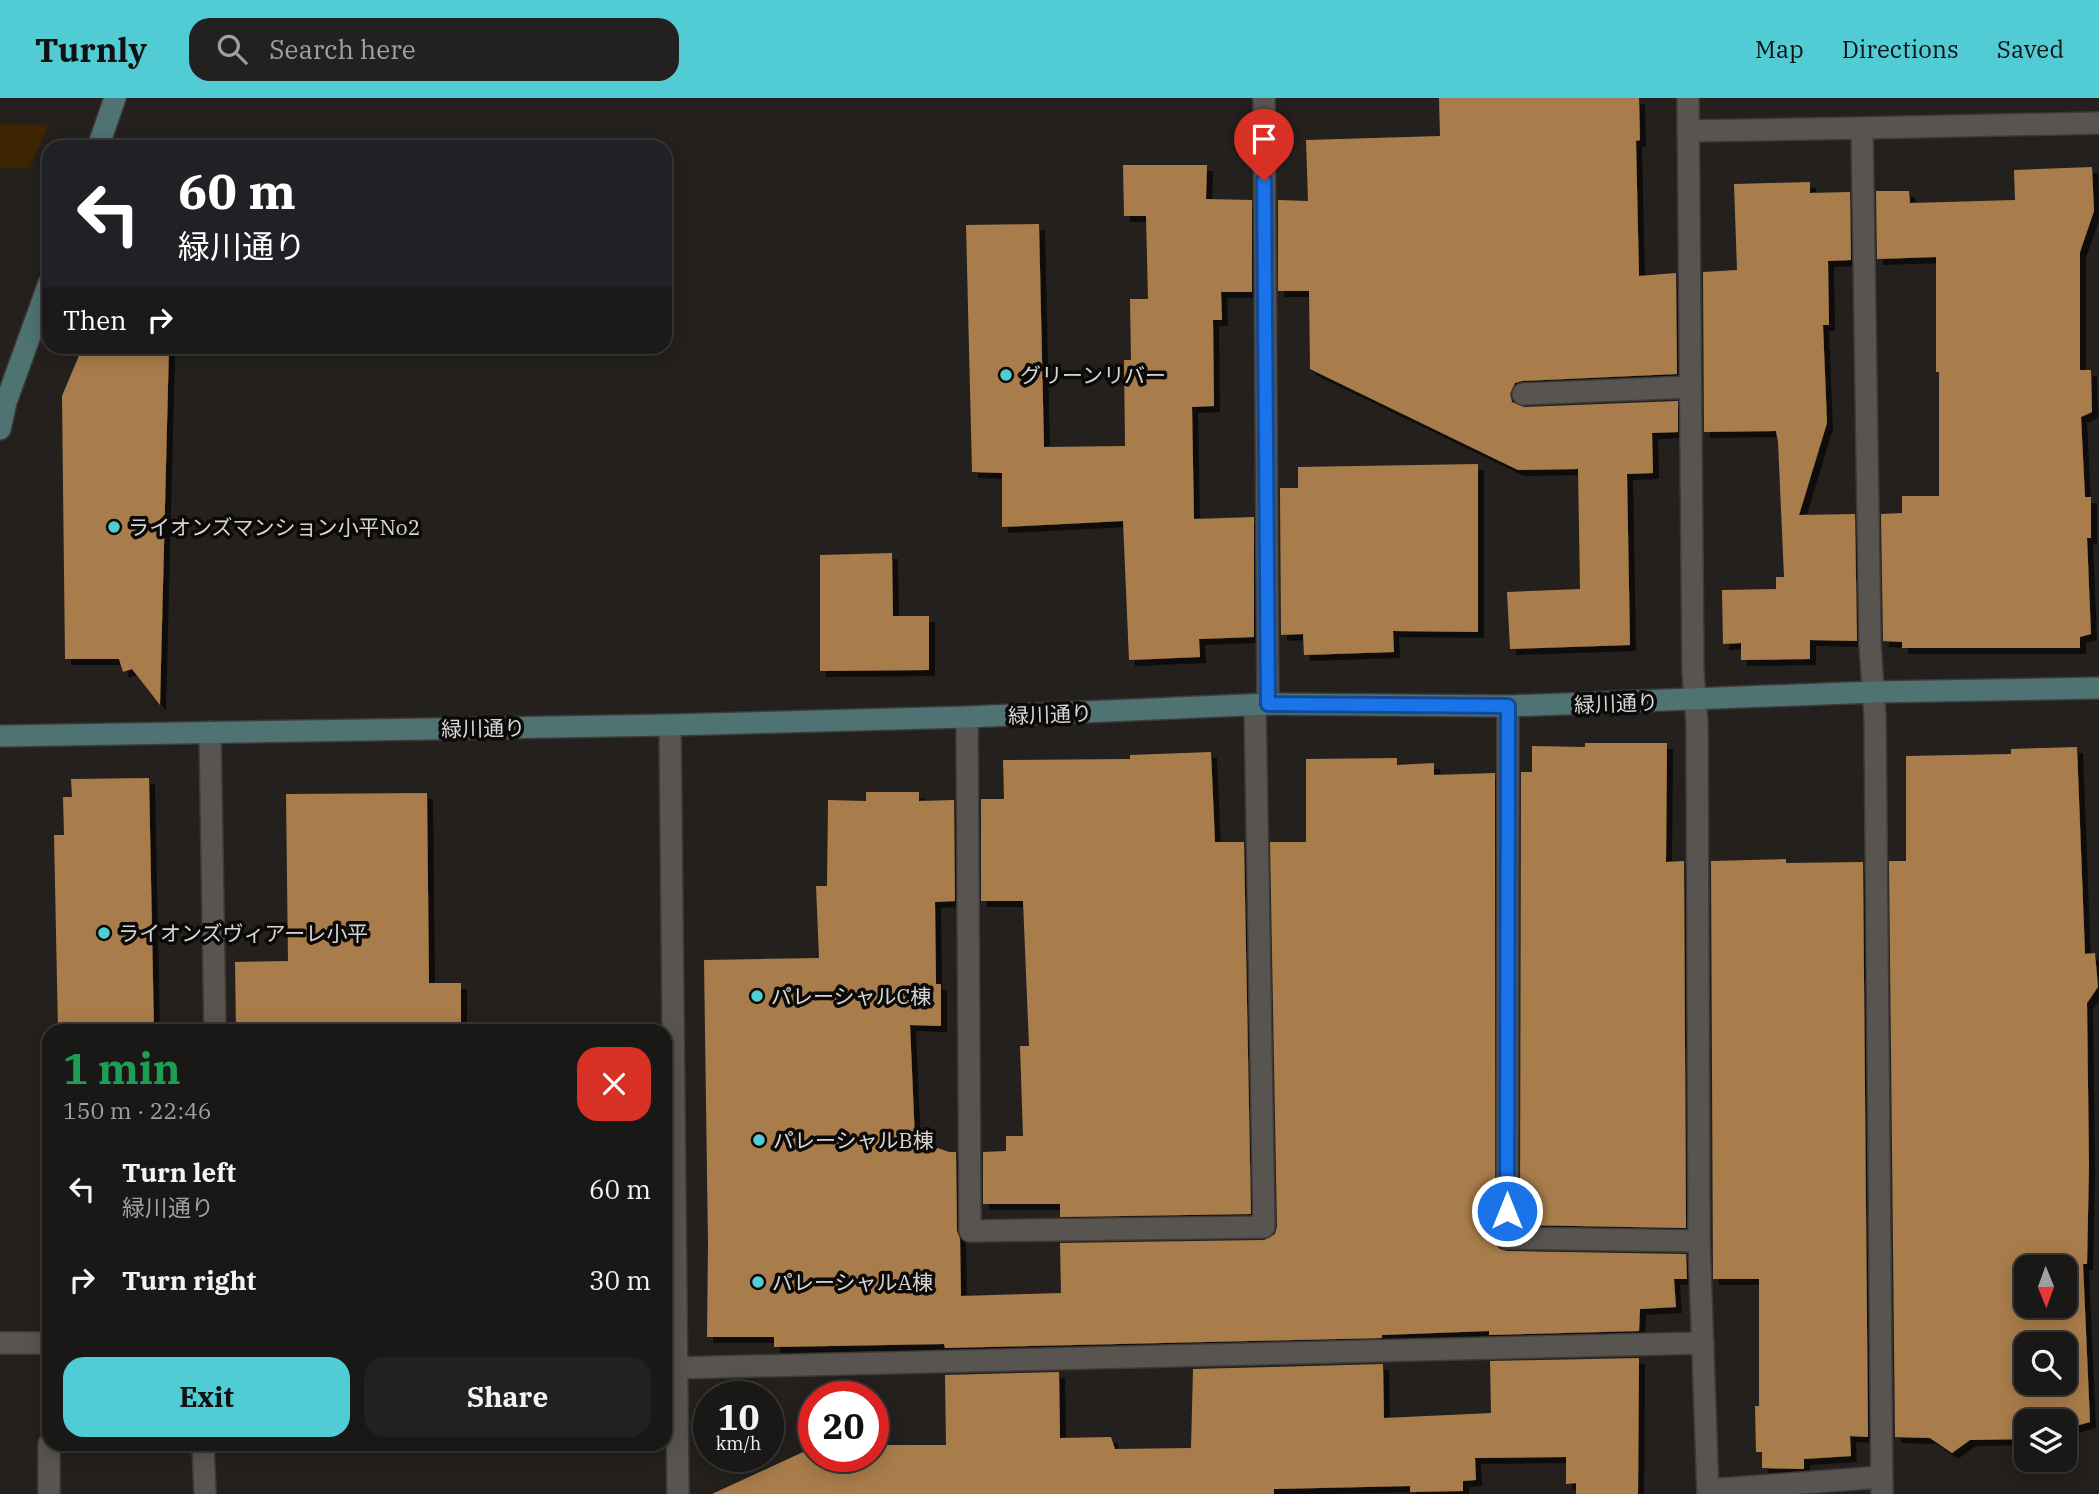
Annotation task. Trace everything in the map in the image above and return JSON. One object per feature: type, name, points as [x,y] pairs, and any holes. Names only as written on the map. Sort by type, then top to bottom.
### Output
[{"type":"street","points":[[100,140],[115,98]]},
{"type":"street","points":[[967,718],[970,1231],[1264,1227],[1264,98]]},
{"type":"street","points":[[1688,98],[1693,672],[1696,700],[1699,1241],[1708,1492],[1882,1486],[1874,692],[1870,643],[1862,128]]},
{"type":"street","points":[[1688,131],[2099,123]]},
{"type":"street","points":[[0,429],[6,402],[42,302]]},
{"type":"street","points":[[1523,394],[1690,387]]},
{"type":"street","name":"緑川通り","points":[[0,736],[967,718],[1262,705],[1508,706],[1874,692],[2099,688]]},
{"type":"street","points":[[1508,706],[1507,1238],[1699,1241]]},
{"type":"street","points":[[670,725],[678,1494]]},
{"type":"street","points":[[210,732],[215,1024]]},
{"type":"street","points":[[0,1343],[42,1343]]},
{"type":"street","points":[[675,1368],[1703,1343]]},
{"type":"street","points":[[49,1451],[49,1494]]},
{"type":"street","points":[[203,1451],[205,1494]]},
{"type":"shaded area","points":[[0,124],[48,125],[30,168],[0,168]]},
{"type":"building","points":[[1439,98],[1639,98],[1640,140],[1636,141],[1639,276],[1676,273],[1677,374],[1522,381],[1515,383],[1510,394],[1512,402],[1524,407],[1678,401],[1678,432],[1652,433],[1653,473],[1627,474],[1630,645],[1510,649],[1507,592],[1580,589],[1578,469],[1518,470],[1310,369],[1309,291],[1278,291],[1278,200],[1308,201],[1306,140],[1440,136]]},
{"type":"building","points":[[1123,165],[1207,165],[1206,199],[1252,200],[1252,292],[1221,292],[1222,320],[1213,320],[1214,406],[1192,407],[1194,519],[1254,517],[1254,637],[1199,639],[1200,657],[1129,660],[1123,521],[1002,527],[1002,473],[972,472],[966,225],[1039,224],[1044,447],[1125,446],[1124,360],[1131,360],[1130,299],[1148,299],[1146,216],[1124,216]]},
{"type":"building","points":[[2092,167],[2094,211],[2080,252],[2080,370],[2091,370],[2092,412],[2081,417],[2085,497],[2091,497],[2091,538],[2087,538],[2091,634],[2080,637],[2080,648],[1902,648],[1902,642],[1883,641],[1881,514],[1902,513],[1902,496],[1939,496],[1939,372],[1936,372],[1936,257],[1877,259],[1876,191],[1909,191],[1910,203],[2015,200],[2014,170]]},
{"type":"building","points":[[1810,182],[1810,193],[1850,192],[1851,260],[1828,261],[1829,325],[1823,325],[1827,423],[1799,515],[1855,514],[1857,641],[1810,640],[1810,659],[1741,660],[1741,643],[1723,644],[1722,590],[1776,589],[1776,577],[1784,577],[1778,442],[1776,431],[1704,432],[1703,272],[1737,270],[1734,184]]},
{"type":"building","name":"ライオンズマンション小平No2","points":[[80,354],[169,354],[160,705],[132,669],[123,672],[119,659],[65,659],[62,396]]},
{"type":"building","points":[[1478,464],[1478,632],[1393,631],[1394,652],[1304,655],[1303,634],[1281,635],[1280,488],[1298,488],[1298,467]]},
{"type":"building","points":[[892,553],[893,616],[929,616],[929,670],[820,671],[820,555]]},
{"type":"building","points":[[1585,743],[1667,743],[1666,862],[1684,861],[1686,1228],[1520,1225],[1521,772],[1532,772],[1532,746],[1585,747]]},
{"type":"building","points":[[2077,747],[2085,954],[2095,953],[2098,987],[2087,1003],[2089,1166],[2087,1264],[2083,1264],[2090,1422],[2077,1426],[2077,1409],[2014,1409],[2014,1439],[1970,1440],[1952,1453],[1930,1438],[1895,1437],[1889,861],[1906,861],[1906,756],[2011,754],[2011,749]]},
{"type":"building","points":[[1211,752],[1215,842],[1244,842],[1251,1214],[1060,1217],[1060,1204],[983,1204],[983,1152],[1006,1151],[1006,1136],[1023,1136],[1020,1046],[1029,1046],[1023,901],[981,901],[981,799],[1004,799],[1003,760],[1130,759],[1130,755]]},
{"type":"building","points":[[1397,758],[1397,765],[1434,763],[1434,775],[1495,773],[1495,1244],[1507,1251],[1686,1254],[1687,1279],[1674,1279],[1676,1307],[1640,1309],[1639,1331],[1489,1335],[1489,1331],[1382,1335],[1382,1338],[945,1348],[944,1344],[774,1347],[774,1337],[707,1337],[704,960],[819,958],[816,886],[827,886],[828,800],[866,801],[866,792],[919,792],[919,801],[954,800],[955,901],[935,902],[936,984],[941,984],[941,1026],[910,1025],[915,1140],[956,1152],[961,1296],[1061,1293],[1060,1243],[1264,1240],[1275,1234],[1270,842],[1306,842],[1306,759]]},
{"type":"building","name":"ライオンズヴィアーレ小平","points":[[149,778],[154,1024],[58,1024],[54,835],[64,835],[63,797],[72,797],[71,779]]},
{"type":"building","points":[[427,793],[429,983],[461,983],[461,1024],[236,1024],[235,962],[288,961],[286,794]]},
{"type":"building","points":[[1786,859],[1786,863],[1863,862],[1868,1437],[1850,1436],[1851,1456],[1804,1459],[1804,1469],[1762,1468],[1762,1452],[1756,1452],[1755,1406],[1759,1406],[1759,1279],[1713,1279],[1711,861]]},
{"type":"building","points":[[1639,1358],[1638,1494],[1576,1494],[1576,1483],[1566,1484],[1566,1457],[1475,1458],[1476,1480],[1463,1481],[1463,1491],[1410,1492],[1410,1486],[1274,1489],[1274,1494],[712,1494],[760,1472],[784,1472],[784,1461],[798,1454],[798,1472],[889,1472],[889,1445],[946,1445],[945,1375],[1059,1372],[1060,1438],[1111,1437],[1115,1449],[1191,1448],[1193,1369],[1383,1364],[1384,1418],[1491,1413],[1490,1361]]},
{"type":"place","name":"グリーンリバー","points":[[1006,375]]},
{"type":"place","name":"ライオンズマンション小平No2","points":[[114,527]]},
{"type":"place","name":"ライオンズヴィアーレ小平","points":[[104,933]]},
{"type":"place","name":"パレーシャルC棟","points":[[757,996]]},
{"type":"place","name":"パレーシャルB棟","points":[[759,1140]]},
{"type":"place","name":"パレーシャルA棟","points":[[758,1282]]},
{"type":"route","points":[[1264,181],[1268,704],[1508,706],[1507,1211]]}]
